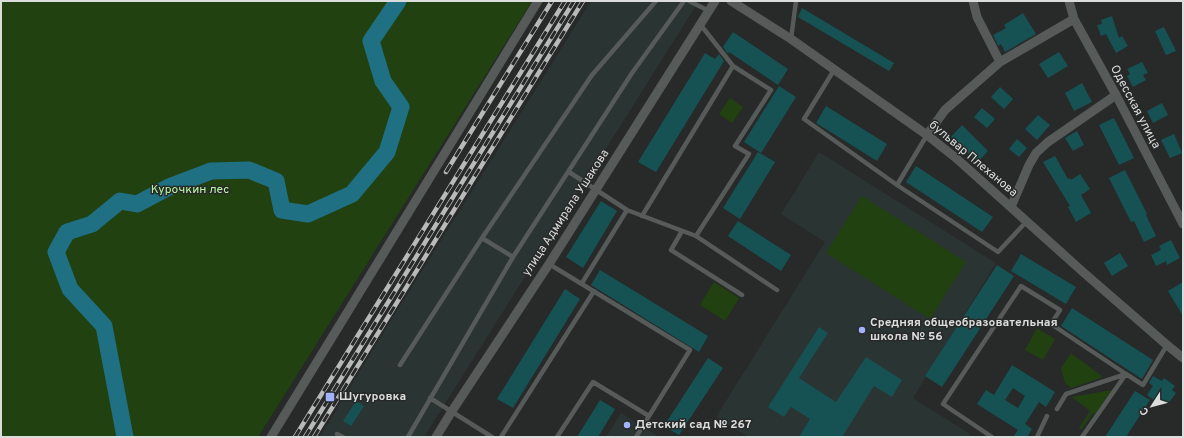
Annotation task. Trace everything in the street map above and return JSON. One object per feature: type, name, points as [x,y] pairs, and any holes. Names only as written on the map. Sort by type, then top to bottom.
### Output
[{"type":"street","points":[[271,437],[538,1]]},
{"type":"street","name":"улица Адмирала Ушакова","points":[[436,437],[549,264],[715,1]]},
{"type":"street","name":"бульвар Плеханова","points":[[731,1],[791,39],[927,135],[956,158],[1183,358]]},
{"type":"street","points":[[973,1],[977,17],[1000,62]]},
{"type":"street","name":"Одесская улица","points":[[1069,1],[1074,19],[1116,95],[1183,224]]},
{"type":"street","points":[[927,135],[944,110],[1000,62],[1074,19]]},
{"type":"street","points":[[1011,207],[1036,153],[1048,142],[1116,95]]},
{"type":"lane","points":[[400,366],[482,238],[592,75],[656,1]]},
{"type":"lane","points":[[408,437],[513,257],[632,73],[684,1]]},
{"type":"lane","points":[[689,1],[709,11]]},
{"type":"lane","points":[[791,39],[796,1]]},
{"type":"lane","points":[[696,236],[749,154],[735,146],[771,90],[733,66],[700,24]]},
{"type":"lane","points":[[642,216],[733,66]]},
{"type":"lane","points":[[834,70],[804,119],[897,185],[998,252],[1027,221]]},
{"type":"lane","points":[[897,185],[927,135]]},
{"type":"lane","points":[[569,172],[628,210],[696,236],[777,290]]},
{"type":"lane","points":[[582,283],[628,210]]},
{"type":"lane","points":[[682,231],[671,250],[742,295]]},
{"type":"lane","points":[[482,238],[513,257]]},
{"type":"lane","points":[[549,264],[690,350],[636,437]]},
{"type":"lane","points":[[992,437],[943,404],[1021,286],[1060,310],[1051,324],[1143,385],[1167,345]]},
{"type":"lane","points":[[501,437],[594,291]]},
{"type":"lane","points":[[1057,409],[1066,394],[1126,374]]},
{"type":"lane","points":[[1082,437],[1126,374]]},
{"type":"lane","points":[[557,437],[593,382],[649,416]]},
{"type":"lane","points":[[430,398],[492,437]]},
{"type":"lane","points":[[1037,437],[1047,416]]},
{"type":"lane","points":[[337,434],[343,437]]},
{"type":"shaded area","points":[[591,1],[699,1],[424,437],[320,437],[388,325]]},
{"type":"shaded area","name":"Средняя общеобразовательная школа № 56","points":[[819,152],[996,263],[913,398],[970,434],[968,437],[748,437],[716,417],[825,242],[781,214]]},
{"type":"shaded area","name":"Детский сад № 267","points":[[621,413],[659,437],[606,437]]},
{"type":"green space","name":"Курочкин лес","points":[[1,1],[532,1],[258,437],[1,437]]},
{"type":"green space","points":[[730,98],[743,107],[732,123],[719,114]]},
{"type":"green space","points":[[862,196],[966,262],[930,319],[826,253]]},
{"type":"green space","points":[[714,282],[739,298],[725,321],[700,305]]},
{"type":"green space","points":[[1037,328],[1055,339],[1043,360],[1025,350]]},
{"type":"green space","points":[[1071,353],[1103,377],[1072,388],[1065,383],[1061,368]]},
{"type":"green space","points":[[1112,390],[1095,414],[1093,413],[1081,430],[1079,428],[1090,411],[1072,397]]},
{"type":"building","points":[[802,8],[894,63],[889,71],[798,17]]},
{"type":"building","points":[[1023,13],[1036,34],[1005,52],[1001,44],[998,46],[993,35],[1006,28],[1004,25]]},
{"type":"building","points":[[1112,16],[1119,38],[1122,36],[1128,46],[1116,53],[1106,34],[1101,36],[1097,25],[1102,24],[1101,20]]},
{"type":"building","points":[[1164,27],[1176,51],[1166,55],[1155,31]]},
{"type":"building","points":[[733,32],[788,69],[778,85],[729,52],[728,54],[723,47]]},
{"type":"building","points":[[1059,52],[1068,66],[1048,78],[1039,64]]},
{"type":"building","points":[[705,53],[715,59],[719,54],[724,61],[656,172],[638,162]]},
{"type":"building","points":[[1142,62],[1148,73],[1143,75],[1146,80],[1133,87],[1127,76],[1130,74],[1127,69]]},
{"type":"building","points":[[1082,83],[1092,102],[1074,111],[1065,93]]},
{"type":"building","points":[[779,86],[796,97],[761,153],[744,142]]},
{"type":"building","points":[[1000,87],[1013,99],[1004,109],[991,97]]},
{"type":"building","points":[[1162,103],[1168,115],[1153,123],[1147,111]]},
{"type":"building","points":[[826,106],[887,144],[877,161],[816,123]]},
{"type":"building","points":[[982,108],[995,119],[987,128],[974,117]]},
{"type":"building","points":[[1038,115],[1050,125],[1037,140],[1025,129]]},
{"type":"building","points":[[1114,118],[1134,158],[1119,165],[1099,125]]},
{"type":"building","points":[[962,125],[988,151],[978,162],[951,137]]},
{"type":"building","points":[[1077,131],[1084,145],[1073,151],[1065,138]]},
{"type":"building","points":[[1174,134],[1182,153],[1170,158],[1161,140]]},
{"type":"building","points":[[1017,139],[1027,148],[1019,157],[1009,149]]},
{"type":"building","points":[[758,152],[775,162],[740,219],[723,208]]},
{"type":"building","points":[[1055,156],[1068,179],[1070,178],[1071,180],[1080,174],[1090,189],[1081,195],[1091,213],[1076,222],[1068,207],[1070,206],[1043,162]]},
{"type":"building","points":[[916,166],[993,217],[982,232],[906,182]]},
{"type":"building","points":[[1125,170],[1147,214],[1146,215],[1156,236],[1144,242],[1134,221],[1131,222],[1109,178]]},
{"type":"building","points":[[601,201],[617,211],[583,268],[566,257]]},
{"type":"building","points":[[738,221],[791,255],[781,271],[728,236]]},
{"type":"building","points":[[1171,240],[1180,258],[1167,265],[1166,261],[1156,266],[1151,255],[1161,250],[1159,246]]},
{"type":"building","points":[[1120,253],[1128,266],[1112,276],[1104,263]]},
{"type":"building","points":[[1021,254],[1076,287],[1066,304],[1011,271]]},
{"type":"building","points":[[997,265],[1014,276],[942,387],[925,376]]},
{"type":"building","points":[[600,270],[708,336],[699,352],[591,285]]},
{"type":"building","points":[[1183,282],[1183,316],[1168,291]]},
{"type":"building","points":[[565,289],[580,299],[513,408],[497,399]]},
{"type":"building","points":[[1072,308],[1153,360],[1142,379],[1061,326]]},
{"type":"building","points":[[819,327],[828,333],[799,378],[836,402],[866,357],[902,380],[892,397],[874,386],[842,437],[799,437],[810,419],[791,407],[784,417],[768,407]]},
{"type":"building","points":[[708,358],[723,368],[679,435],[664,426]]},
{"type":"building","points":[[1012,365],[1055,392],[1046,407],[1039,402],[1025,424],[1032,429],[1027,437],[1013,437],[1018,430],[977,404],[986,390],[994,395]],"holes":[[[1013,388],[1025,396],[1018,408],[1005,400]]]},
{"type":"building","points":[[1153,376],[1162,381],[1164,378],[1175,386],[1172,390],[1176,393],[1168,404],[1164,401],[1160,405],[1147,395],[1153,386],[1149,383]]},
{"type":"building","points":[[1135,391],[1150,400],[1126,437],[1105,437]]},
{"type":"building","points":[[600,400],[615,409],[598,437],[577,437]]},
{"type":"building","points":[[356,401],[364,406],[351,426],[343,421]]},
{"type":"waterway","name":"Шугуровка","points":[[125,437],[104,326],[70,289],[56,252],[67,232],[92,224],[120,201],[137,204],[169,187],[211,171],[249,170],[276,181],[282,210],[308,214],[352,194],[387,152],[401,107],[383,81],[371,41],[398,1]]},
{"type":"railway","points":[[446,172],[552,1]]},
{"type":"railway","points":[[295,437],[565,1]]},
{"type":"railway","points":[[305,437],[574,1]]},
{"type":"railway","points":[[314,437],[583,1]]},
{"type":"place","name":"Средняя общеобразовательная школа № 56","points":[[862,330]]},
{"type":"place","name":"Шугуровка","points":[[330,397]]},
{"type":"place","name":"Детский сад № 267","points":[[627,425]]}]
